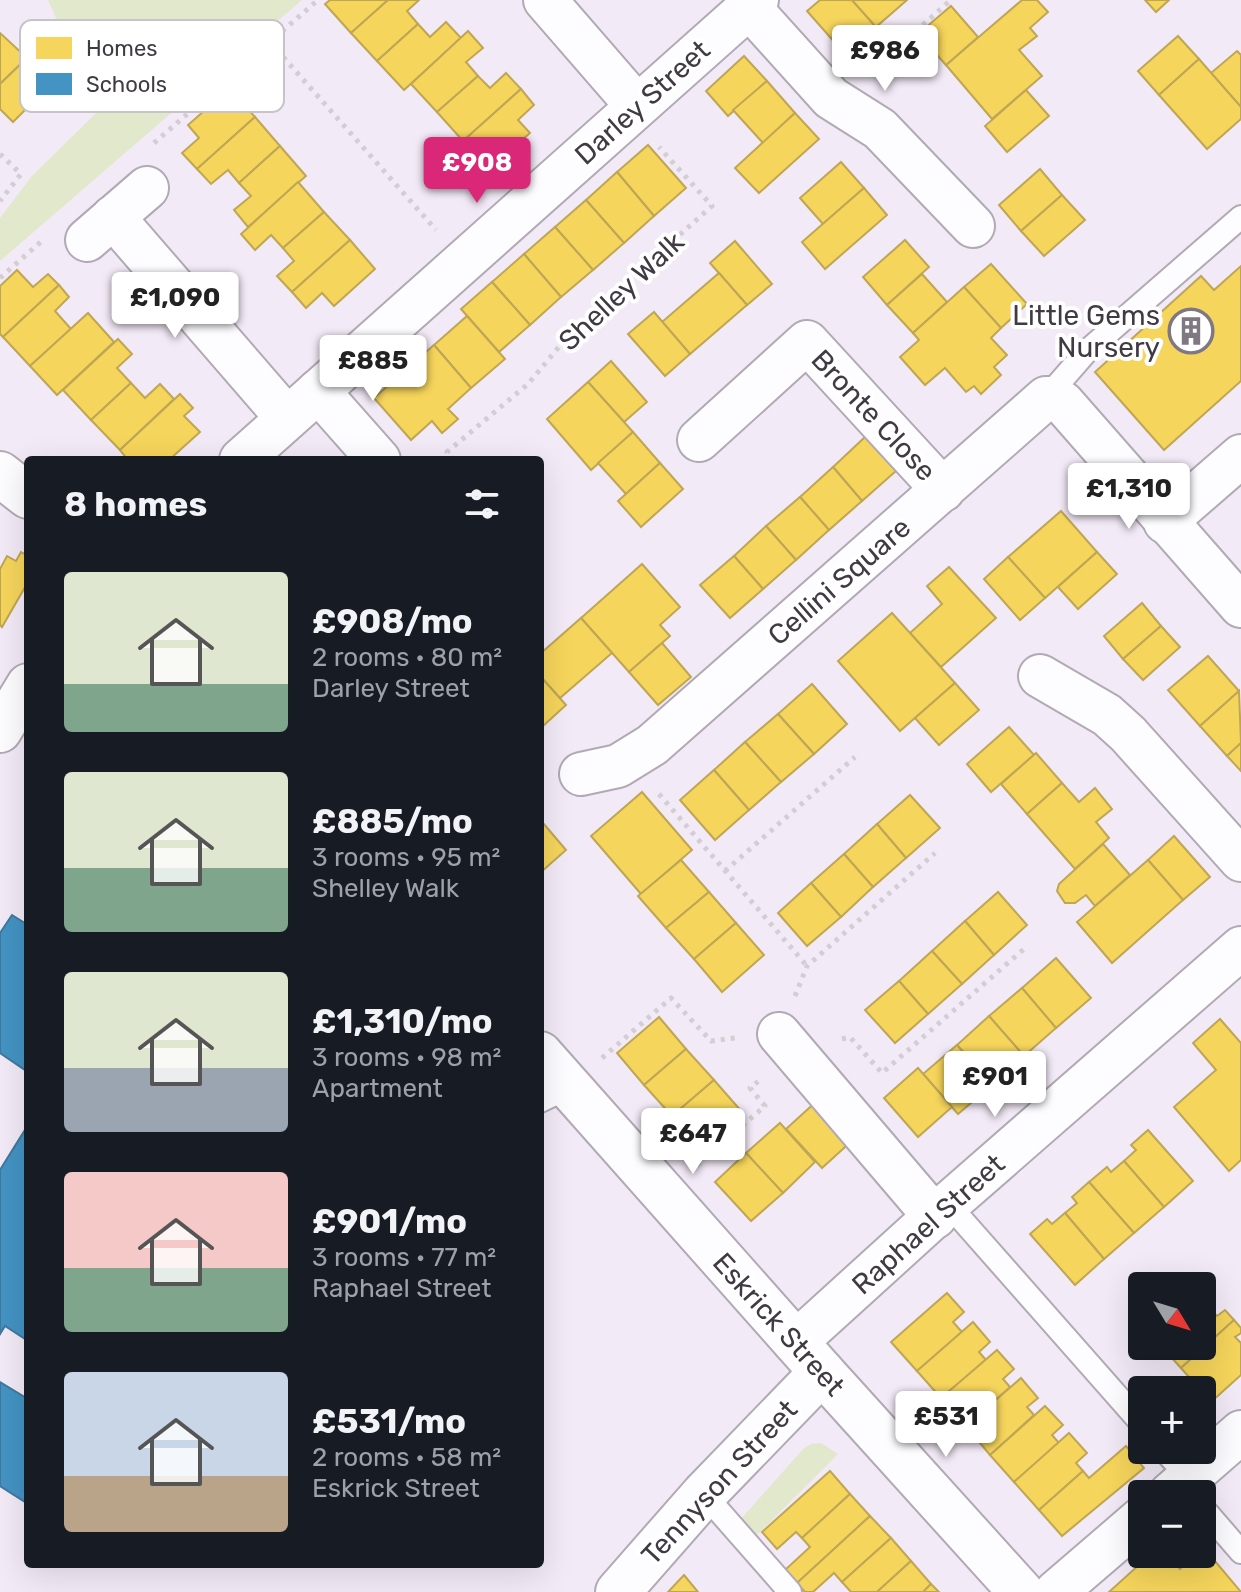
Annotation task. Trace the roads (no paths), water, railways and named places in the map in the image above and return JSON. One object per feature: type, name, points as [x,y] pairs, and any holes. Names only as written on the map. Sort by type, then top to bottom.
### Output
[{"type":"street","points":[[545,0],[633,110]]},
{"type":"street","points":[[753,4],[835,102],[880,129],[973,226]]},
{"type":"street","name":"Darley Street","points":[[245,456],[753,4]]},
{"type":"street","points":[[147,188],[85,229],[302,405],[373,456]]},
{"type":"street","name":"Bronte Close","points":[[699,440],[807,342],[943,490]]},
{"type":"street","points":[[1046,398],[1056,398],[1063,403],[1241,606]]},
{"type":"street","name":"Cellini Square","points":[[581,774],[618,766],[652,745],[1046,398]]},
{"type":"street","points":[[1165,522],[1241,456]]},
{"type":"street","points":[[0,474],[24,493]]},
{"type":"street","points":[[1040,676],[1107,715],[1128,734],[1241,860]]},
{"type":"street","points":[[0,731],[24,692]]},
{"type":"street","name":"Raphael Street","points":[[808,1358],[942,1210],[1241,948]]},
{"type":"street","points":[[787,1042],[942,1210]]},
{"type":"street","name":"Eskrick Street","points":[[544,1065],[554,1094],[664,1194],[1021,1592]]},
{"type":"street","name":"Tennyson Street","points":[[618,1592],[704,1494],[808,1358]]},
{"type":"street","points":[[1187,1480],[1241,1432]]},
{"type":"street","points":[[1056,1592],[1128,1530]]},
{"type":"lane","points":[[1046,398],[1087,351],[1241,217]]},
{"type":"lane","points":[[942,1210],[1128,1409]]},
{"type":"lane","points":[[704,1494],[790,1592]]},
{"type":"lane","points":[[1216,1523],[1241,1552]]},
{"type":"place","name":"Little Gems Nursery","points":[[1191,331]]}]
